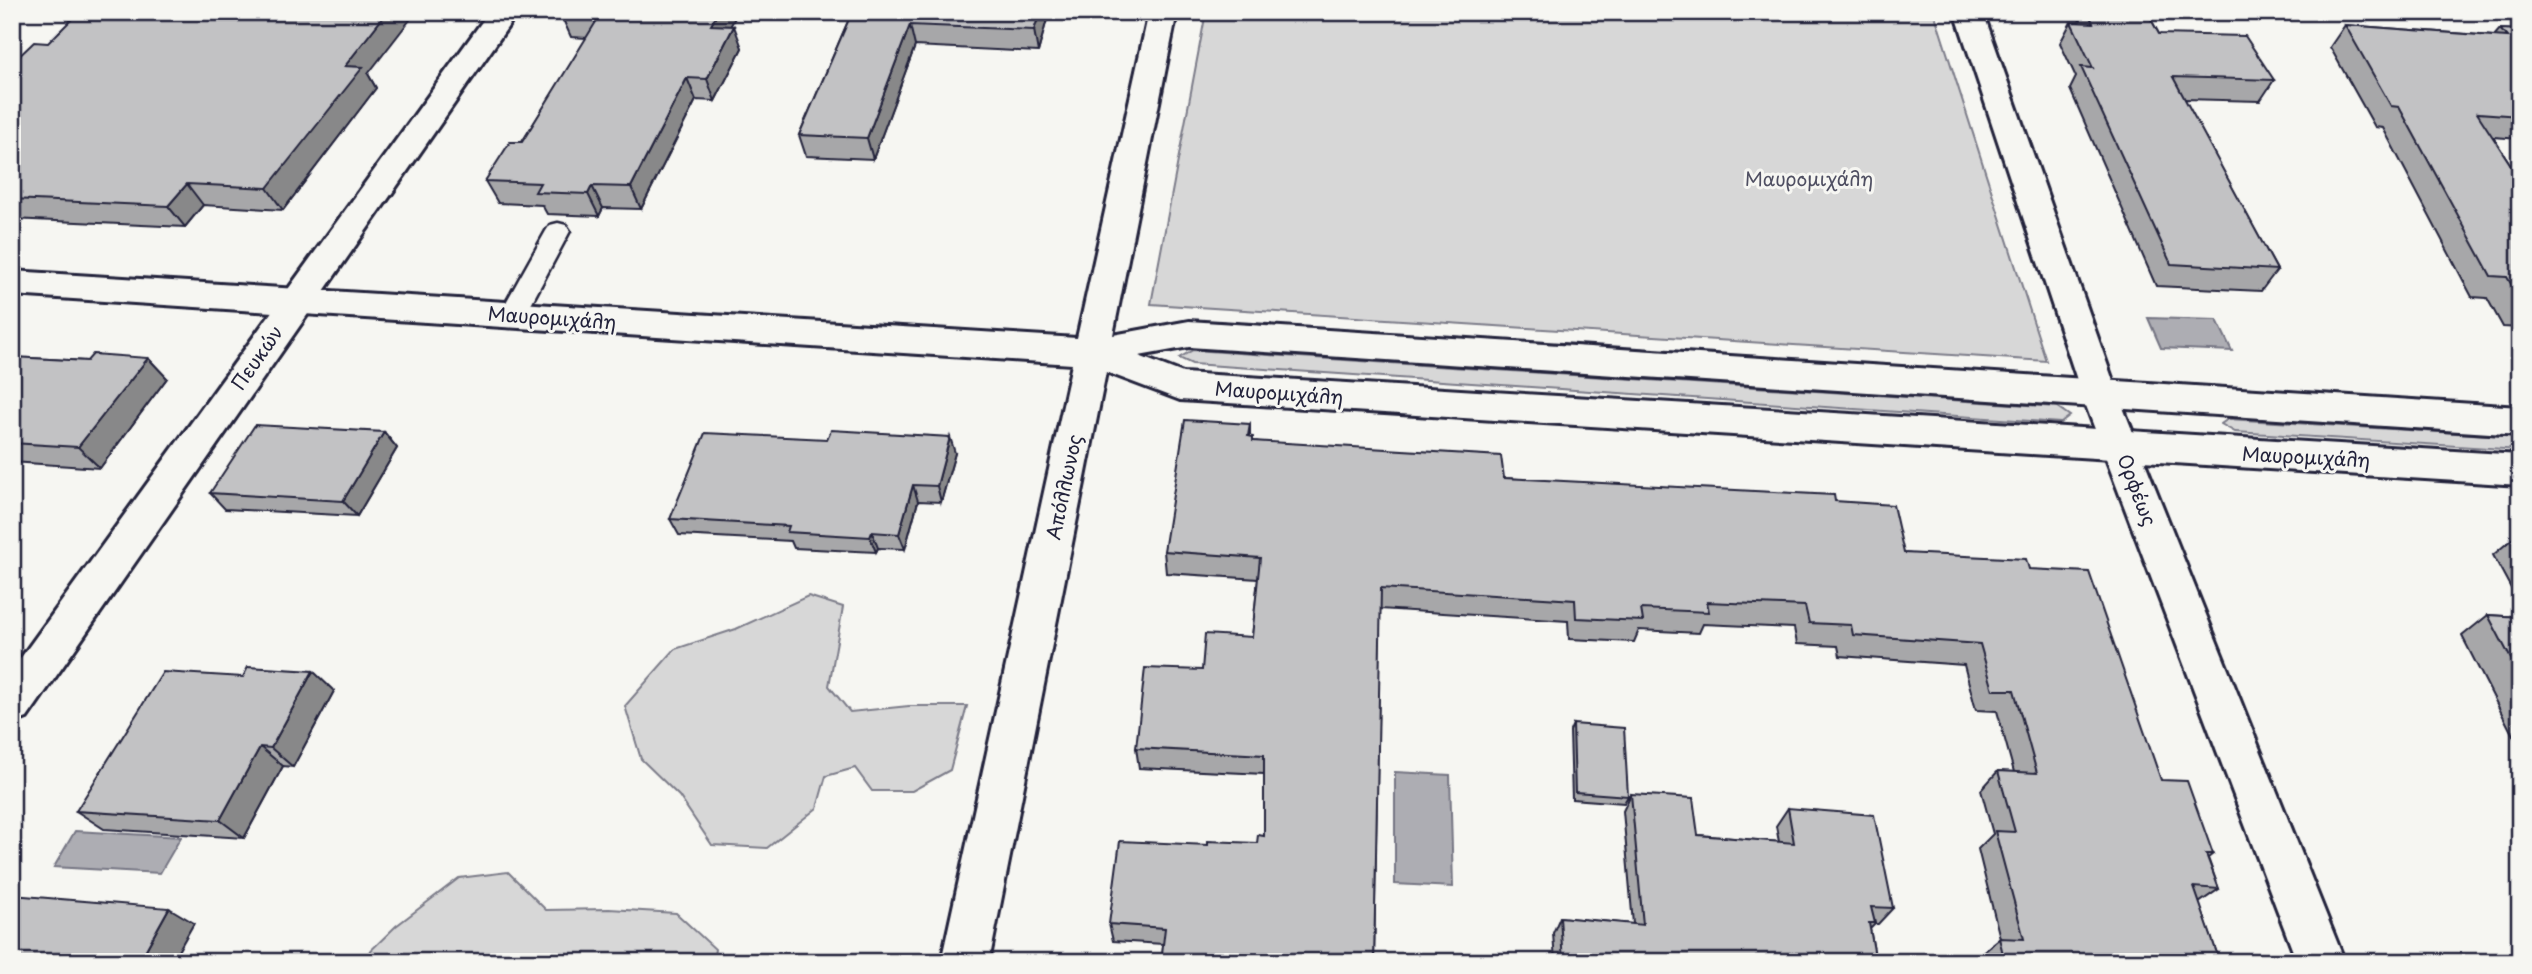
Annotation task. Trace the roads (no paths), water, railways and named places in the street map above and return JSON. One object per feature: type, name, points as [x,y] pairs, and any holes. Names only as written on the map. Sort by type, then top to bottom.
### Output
[{"type":"street","name":"Πευκών","points":[[12,705],[504,12]]},
{"type":"street","name":"Απόλλωνος","points":[[965,962],[1163,12]]},
{"type":"street","name":"Ορφέως","points":[[1969,12],[2100,395],[2321,962]]},
{"type":"street","name":"Μαυρομιχάλη","points":[[12,283],[1092,352],[1189,334],[2520,421]]},
{"type":"street","name":"Μαυρομιχάλη","points":[[1092,352],[1180,386],[2520,470]]},
{"type":"lane","points":[[512,315],[558,230]]}]
